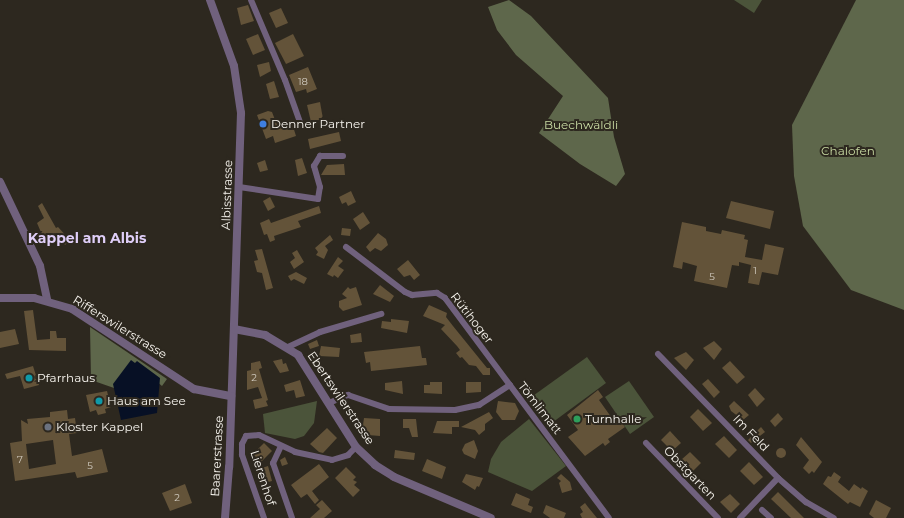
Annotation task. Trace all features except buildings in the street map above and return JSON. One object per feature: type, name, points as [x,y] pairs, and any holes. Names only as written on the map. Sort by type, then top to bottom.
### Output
[{"type":"street","name":"Albisstrasse","points":[[210,0],[230,51],[238,83],[241,127],[231,396]]},
{"type":"street","points":[[251,0],[286,80],[300,125]]},
{"type":"street","points":[[239,187],[318,199],[320,187],[314,166],[320,156],[343,156]]},
{"type":"street","points":[[0,182],[40,266],[47,300]]},
{"type":"street","name":"Rütihoger","points":[[346,247],[405,292],[412,295],[437,293],[445,298],[510,385]]},
{"type":"street","name":"Rifferswilerstrasse","points":[[0,298],[47,300],[77,312],[194,389],[231,396]]},
{"type":"street","points":[[288,347],[320,332],[381,314]]},
{"type":"street","name":"Ebertswilerstrasse","points":[[234,329],[265,334],[288,347],[306,365],[356,448],[385,472],[491,518]]},
{"type":"street","name":"Im Feld","points":[[658,354],[778,478],[806,502],[834,518]]},
{"type":"street","name":"Tömlimatt","points":[[330,403],[348,395],[389,409],[455,410],[479,405],[510,385],[609,518]]},
{"type":"street","name":"Baarerstrasse","points":[[225,518],[231,396]]},
{"type":"street","name":"Lierenhof","points":[[264,518],[244,460],[242,444],[246,436],[253,434],[281,446],[332,460],[348,454],[356,448]]},
{"type":"street","name":"Obstgarten","points":[[646,443],[718,518]]},
{"type":"street","name":"Lierenhof","points":[[281,446],[273,463],[292,518]]},
{"type":"street","points":[[740,518],[778,478]]},
{"type":"street","points":[[762,510],[771,518]]},
{"type":"green space","name":"Buechwäldli","points":[[509,0],[531,16],[608,98],[614,137],[625,174],[616,186],[580,164],[539,133],[563,96],[516,55],[497,30],[488,7]]},
{"type":"green space","points":[[734,0],[762,0],[754,13]]},
{"type":"green space","name":"Chalofen","points":[[856,0],[904,0],[904,310],[851,290],[803,226],[794,176],[792,125]]},
{"type":"green space","points":[[90,327],[167,379],[162,386],[136,364],[114,388],[91,380]]},
{"type":"green space","points":[[587,357],[606,383],[549,425],[530,398]]},
{"type":"green space","points":[[629,381],[654,417],[630,434],[605,397]]},
{"type":"green space","points":[[317,401],[314,423],[304,436],[295,439],[265,433],[263,414]]},
{"type":"green space","points":[[529,419],[566,466],[532,491],[488,472],[491,459],[501,442]]},
{"type":"water","points":[[131,360],[135,363],[137,361],[160,378],[157,413],[121,420],[113,384]]},
{"type":"place","name":"Denner Partner","points":[[263,124]]},
{"type":"place","name":"Pfarrhaus","points":[[29,378]]},
{"type":"place","name":"Haus am See","points":[[99,401]]},
{"type":"place","name":"Turnhalle","points":[[577,419]]},
{"type":"place","name":"Kloster Kappel","points":[[48,427]]},
{"type":"district","name":"Kappel am Albis","points":[[87,238]]}]
